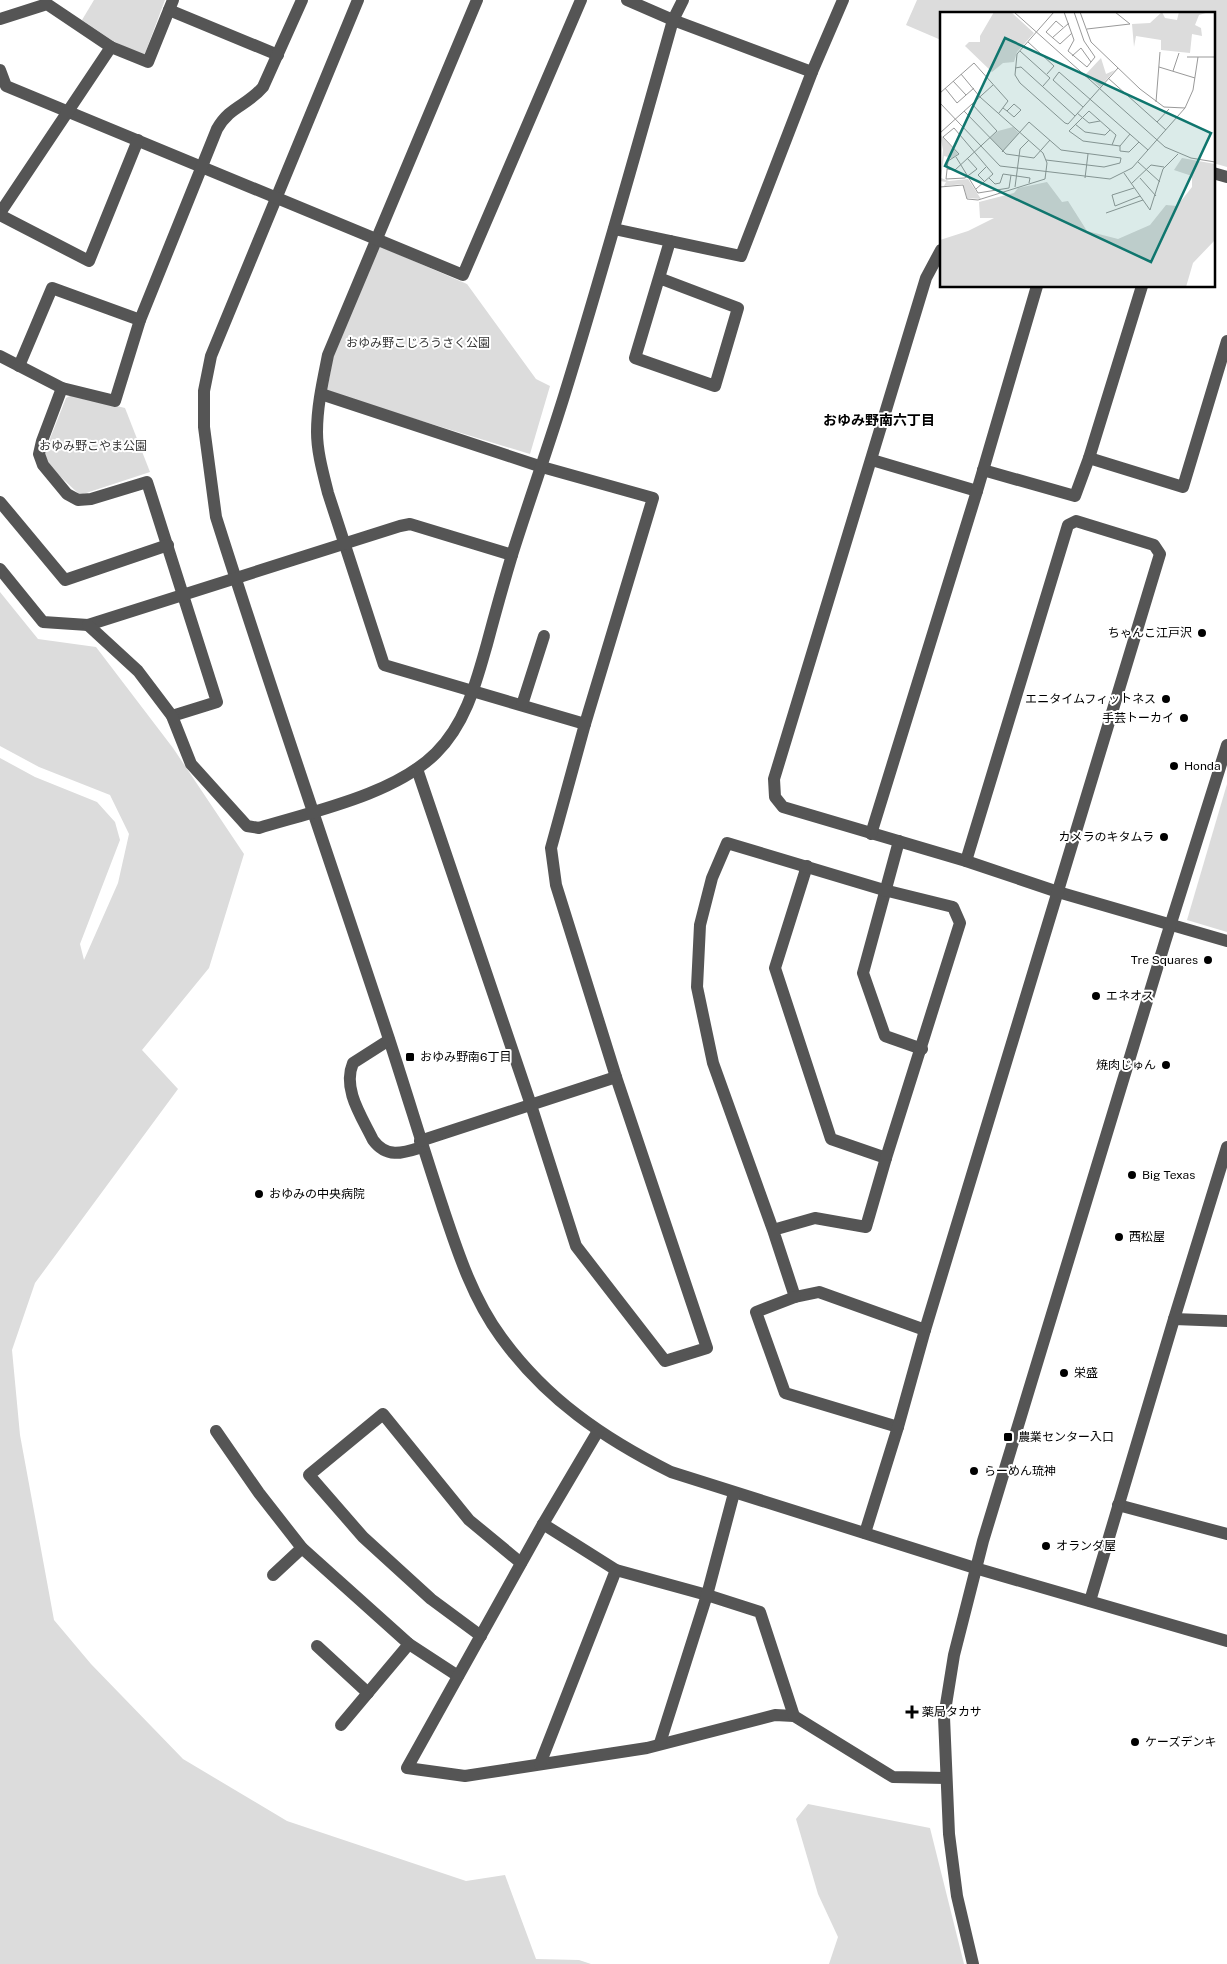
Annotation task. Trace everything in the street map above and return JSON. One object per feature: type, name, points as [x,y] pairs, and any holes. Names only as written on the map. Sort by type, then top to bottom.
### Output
[{"type":"street","points":[[0,356],[62,388],[114,401],[140,320],[201,166],[224,117],[255,96],[263,87],[302,0]]},
{"type":"street","points":[[358,0],[278,198],[211,356],[204,391],[204,427],[216,517],[389,1040],[421,1144],[462,1265],[480,1303],[501,1337],[550,1394],[598,1431],[637,1455],[671,1472],[975,1568],[1227,1641]]},
{"type":"street","points":[[477,0],[328,355],[317,433],[322,466],[344,543],[384,665],[585,724]]},
{"type":"street","points":[[0,70],[6,86],[463,275],[581,0]]},
{"type":"street","points":[[627,0],[673,20],[812,72]]},
{"type":"street","points":[[88,625],[138,671],[172,716],[191,764],[247,826],[259,828],[372,792],[394,783],[417,769],[437,752],[462,719],[474,690],[512,555],[542,467],[614,229],[673,20],[683,0]]},
{"type":"street","points":[[614,229],[741,256],[812,72],[843,0]]},
{"type":"street","points":[[0,19],[47,4],[111,47],[148,62],[171,5],[278,54]]},
{"type":"street","points":[[111,47],[0,214],[89,262],[138,140]]},
{"type":"street","points":[[1214,173],[1227,177]]},
{"type":"street","points":[[659,278],[738,308],[715,386],[635,358],[670,241]]},
{"type":"street","points":[[940,252],[926,278],[774,779],[775,797],[783,807],[966,860],[1058,892],[1227,941]]},
{"type":"street","points":[[18,366],[52,288],[140,320]]},
{"type":"street","points":[[871,834],[977,491],[1036,288]]},
{"type":"street","points":[[983,470],[1075,496],[1089,458],[1141,288]]},
{"type":"street","points":[[1089,458],[1183,487],[1227,341]]},
{"type":"street","points":[[62,388],[39,454],[43,465],[67,494],[78,500],[91,499],[147,482],[217,702],[172,716]]},
{"type":"street","points":[[321,394],[542,467],[653,498],[585,724],[551,848],[556,885],[616,1077],[708,1348],[665,1361],[576,1246],[531,1105],[417,769]]},
{"type":"street","points":[[872,460],[977,491]]},
{"type":"street","points":[[0,502],[65,580],[168,546]]},
{"type":"street","points":[[865,1533],[898,1427],[924,1330],[1160,554],[1154,545],[1076,521],[1068,526],[966,860]]},
{"type":"street","points":[[0,568],[43,622],[88,625],[344,543],[410,524],[512,555]]},
{"type":"street","points":[[522,705],[544,636]]},
{"type":"street","points":[[973,1964],[955,1878],[949,1834],[944,1717],[954,1655],[975,1568],[1170,925],[1227,744]]},
{"type":"street","points":[[898,841],[863,973],[885,1036],[922,1049]]},
{"type":"street","points":[[774,1230],[816,1218],[866,1227],[960,923],[953,906],[884,890],[727,843],[712,878],[700,926],[697,987],[713,1063],[774,1230],[795,1298]]},
{"type":"street","points":[[807,866],[775,968],[831,1139],[886,1158]]},
{"type":"street","points":[[389,1040],[353,1062],[349,1076],[350,1088],[372,1140],[377,1146],[390,1154],[398,1154],[531,1105],[616,1077]]},
{"type":"street","points":[[1090,1601],[1227,1147]]},
{"type":"street","points":[[898,1427],[785,1393],[756,1312],[795,1298],[819,1292],[924,1330]]},
{"type":"street","points":[[1174,1319],[1227,1320]]},
{"type":"street","points":[[481,1636],[431,1600],[402,1570],[363,1537],[309,1476],[383,1414],[469,1520],[521,1563]]},
{"type":"street","points":[[216,1430],[259,1493],[302,1548],[409,1644],[458,1676]]},
{"type":"street","points":[[598,1431],[543,1524],[407,1768],[466,1776],[647,1748],[660,1743],[775,1715],[794,1716],[893,1777],[946,1778]]},
{"type":"street","points":[[660,1743],[707,1595],[734,1493]]},
{"type":"street","points":[[1118,1505],[1227,1534]]},
{"type":"street","points":[[543,1524],[616,1570],[760,1612],[794,1716]]},
{"type":"street","points":[[273,1575],[302,1548]]},
{"type":"street","points":[[540,1764],[616,1570]]},
{"type":"street","points":[[341,1725],[409,1644]]},
{"type":"street","points":[[317,1646],[368,1693]]},
{"type":"green space","points":[[94,0],[165,0],[144,56],[113,41],[82,20]]},
{"type":"green space","points":[[917,0],[1227,0],[1227,167],[1214,163],[1214,12],[940,12],[940,40],[906,25]]},
{"type":"green space","name":"おゆみ野こじろうさく公園","points":[[379,246],[467,284],[536,379],[550,386],[530,454],[327,392],[334,351]]},
{"type":"green space","name":"おゆみ野こやま公園","points":[[72,395],[125,408],[150,472],[80,495],[50,467],[44,454],[66,398]]},
{"type":"green space","points":[[0,592],[38,639],[96,647],[173,748],[244,854],[209,968],[142,1050],[178,1089],[35,1283],[12,1350],[20,1435],[54,1620],[91,1664],[183,1759],[287,1821],[466,1881],[505,1875],[536,1959],[579,1960],[591,1964],[0,1964],[0,758],[35,777],[97,802],[115,822],[120,840],[80,944],[84,960],[118,883],[129,834],[110,795],[39,767],[0,746]]},
{"type":"green space","points":[[1227,784],[1227,932],[1187,920]]},
{"type":"green space","points":[[808,1804],[930,1828],[964,1964],[829,1964],[838,1937],[818,1894],[796,1819]]},
{"type":"place","name":"ちゃんこ江戸沢","points":[[1202,633]]},
{"type":"place","name":"エニタイムフィットネス","points":[[1166,699]]},
{"type":"place","name":"手芸トーカイ","points":[[1184,718]]},
{"type":"place","name":"Honda","points":[[1174,766]]},
{"type":"place","name":"カメラのキタムラ","points":[[1164,837]]},
{"type":"place","name":"Tre Squares","points":[[1208,960]]},
{"type":"place","name":"エネオス","points":[[1096,996]]},
{"type":"place","name":"おゆみ野南6丁目","points":[[410,1057]]},
{"type":"place","name":"焼肉じゅん","points":[[1166,1065]]},
{"type":"place","name":"Big Texas","points":[[1132,1175]]},
{"type":"place","name":"おゆみの中央病院","points":[[259,1194]]},
{"type":"place","name":"西松屋","points":[[1119,1237]]},
{"type":"place","name":"栄盛","points":[[1064,1373]]},
{"type":"place","name":"農業センター入口","points":[[1008,1437]]},
{"type":"place","name":"らーめん琉神","points":[[974,1471]]},
{"type":"place","name":"オランダ屋","points":[[1046,1546]]},
{"type":"place","name":"薬局タカサ","points":[[912,1712]]},
{"type":"place","name":"ケーズデンキ","points":[[1135,1742]]},
{"type":"district","name":"おゆみ野南六丁目","points":[[879,420]]}]
